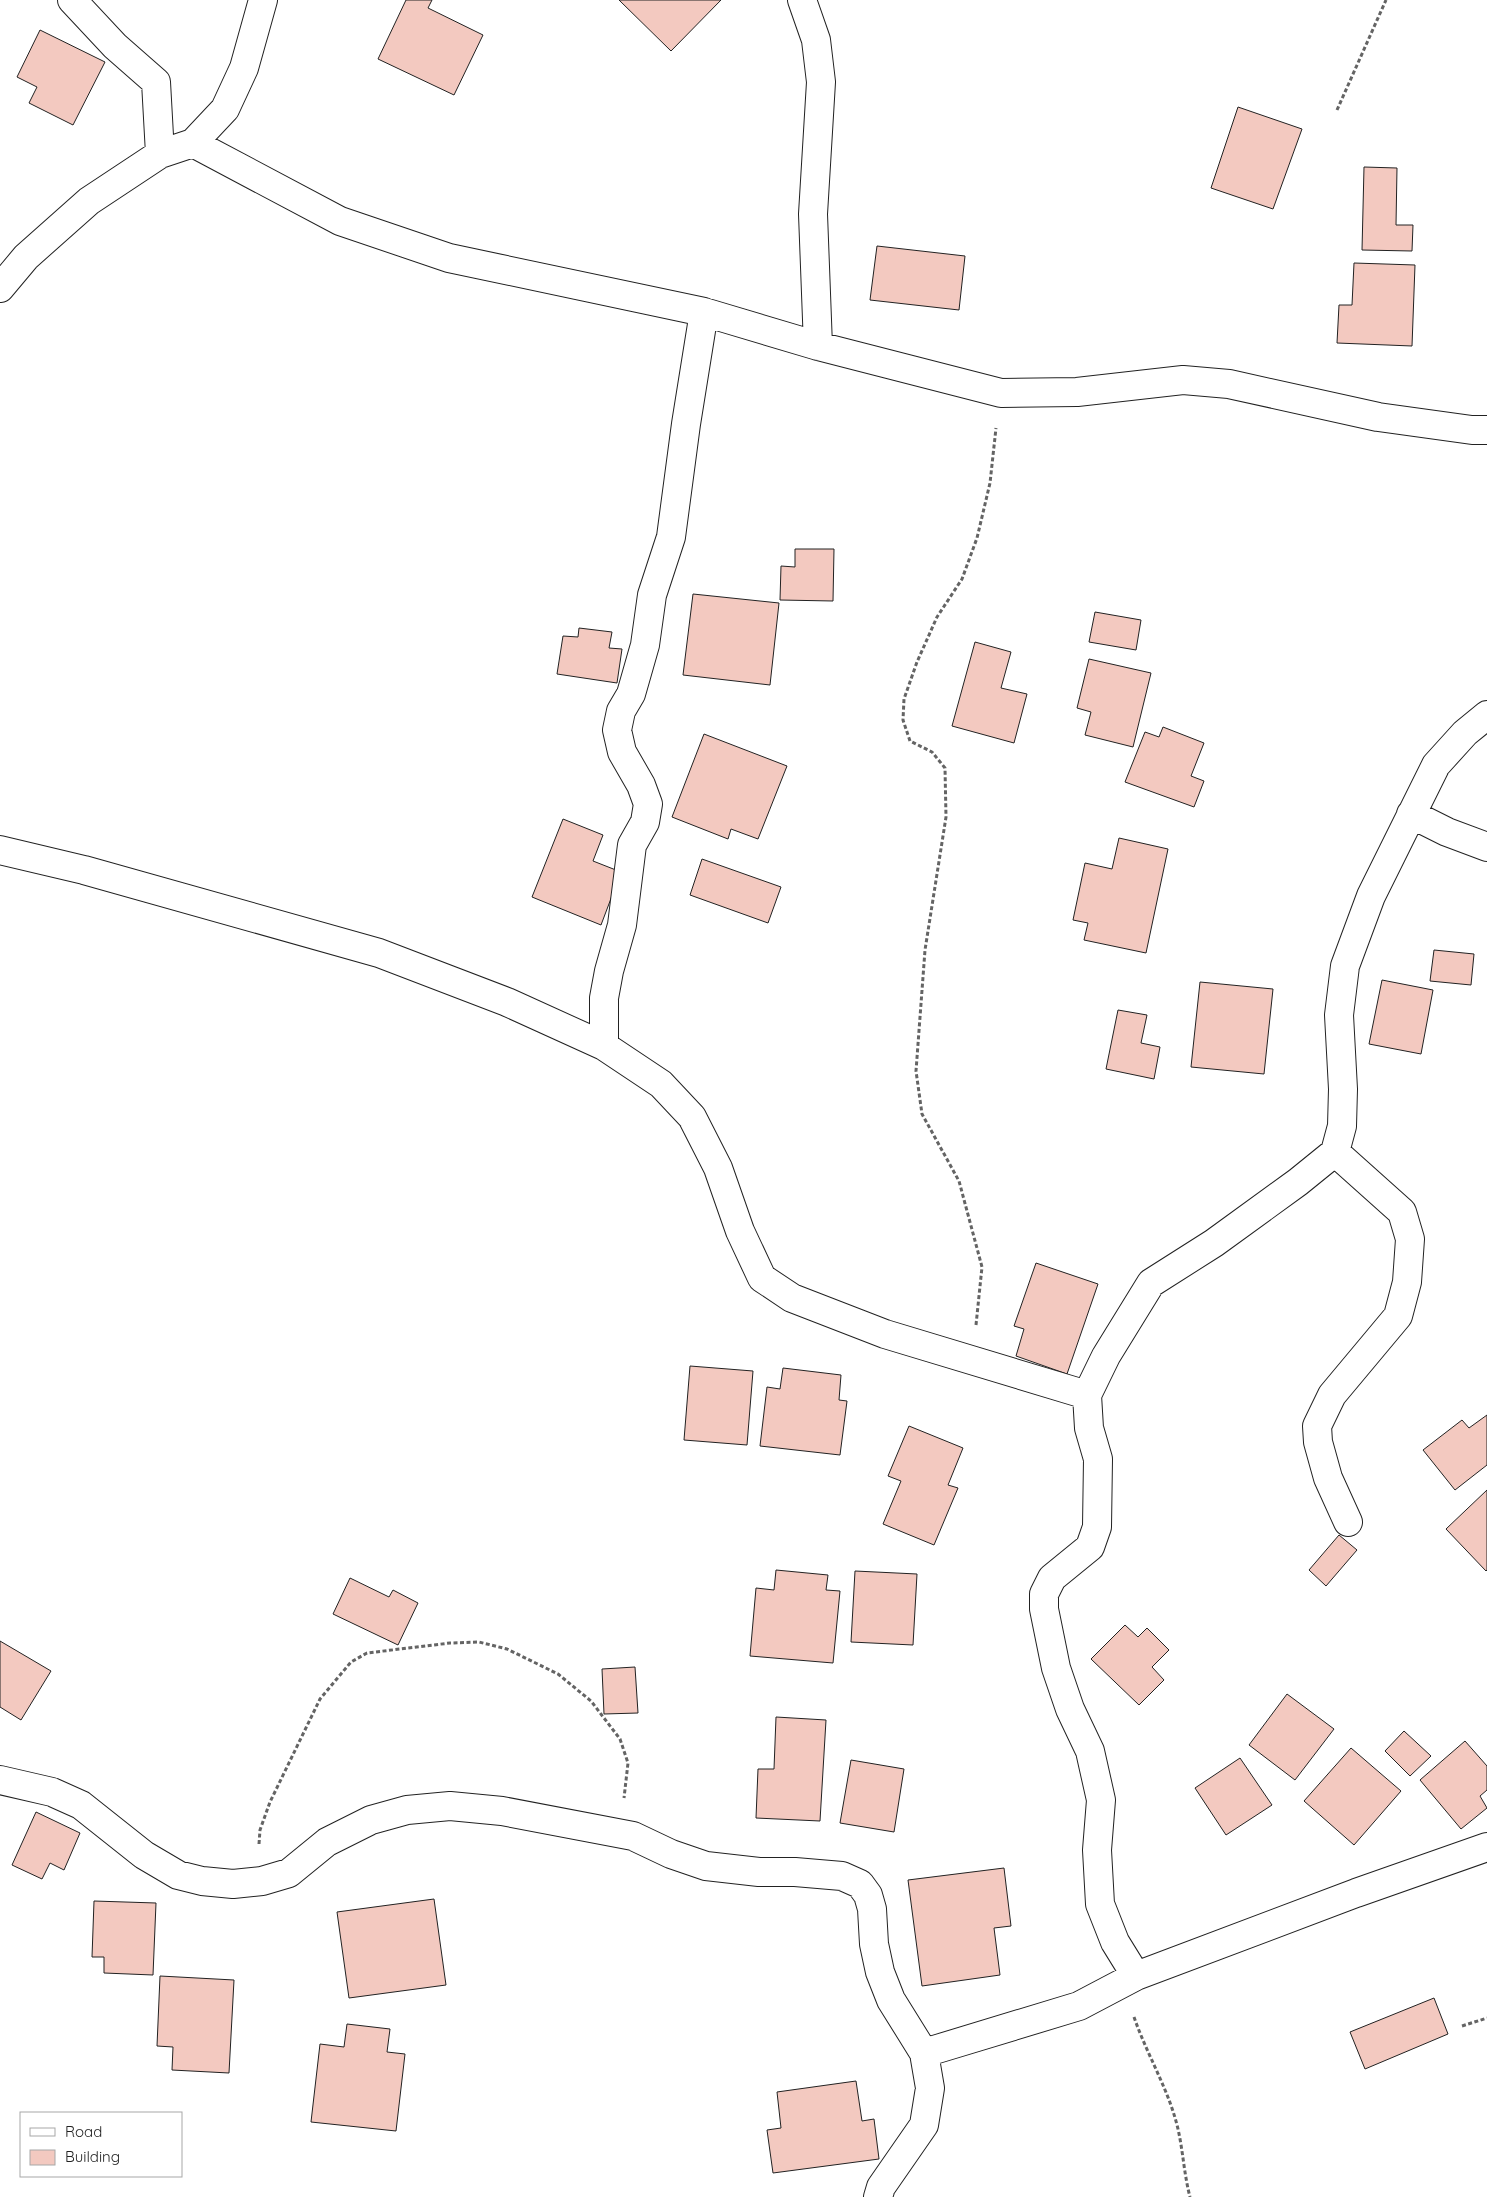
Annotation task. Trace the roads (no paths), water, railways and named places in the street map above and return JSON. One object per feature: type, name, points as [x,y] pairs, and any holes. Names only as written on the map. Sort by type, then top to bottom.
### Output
[{"type":"street","points":[[72,0],[115,46],[156,82],[160,154]]},
{"type":"street","points":[[0,288],[26,256],[90,200],[160,154],[193,143],[225,109],[244,68],[263,0]]},
{"type":"street","points":[[802,0],[816,40],[821,82],[813,214],[818,346]]},
{"type":"street","points":[[193,143],[340,221],[440,254],[564,284],[704,312],[818,346],[1001,393],[1077,392],[1183,380],[1229,384],[1378,417],[1472,430],[1487,430]]},
{"type":"street","points":[[604,1046],[604,998],[609,971],[622,925],[632,844],[645,822],[648,804],[641,786],[622,752],[617,730],[621,711],[631,694],[645,645],[652,595],[672,537],[686,424],[704,312]]},
{"type":"street","points":[[1130,1980],[1100,1904],[1097,1850],[1101,1800],[1090,1751],[1070,1709],[1056,1668],[1044,1609],[1044,1594],[1052,1578],[1090,1547],[1097,1527],[1098,1459],[1089,1428],[1087,1395],[1106,1356],[1150,1283],[1214,1243],[1298,1182],[1335,1152],[1342,1126],[1343,1089],[1339,1015],[1345,966],[1370,896],[1436,765],[1476,738],[1487,716]]},
{"type":"street","points":[[1411,814],[1447,832],[1487,847]]},
{"type":"street","points":[[0,850],[84,870],[379,953],[507,1002],[604,1046],[661,1084],[692,1117],[718,1168],[740,1232],[762,1278],[792,1298],[885,1334],[1087,1395]]},
{"type":"street","points":[[1335,1152],[1402,1212],[1410,1239],[1407,1282],[1398,1316],[1332,1395],[1317,1426],[1318,1442],[1328,1478],[1348,1522]]},
{"type":"street","points":[[1,1783],[52,1792],[81,1805],[144,1855],[178,1875],[202,1881],[233,1884],[262,1881],[289,1873],[328,1842],[371,1820],[407,1810],[450,1806],[502,1811],[616,1832],[633,1836],[671,1854],[706,1866],[758,1872],[795,1872],[842,1876],[860,1884],[868,1895],[872,1909],[874,1944],[880,1972],[891,2000],[924,2053],[930,2088],[924,2125],[881,2187],[878,2197]]},
{"type":"street","points":[[924,2053],[1079,2006],[1130,1980],[1356,1893],[1487,1847]]}]
